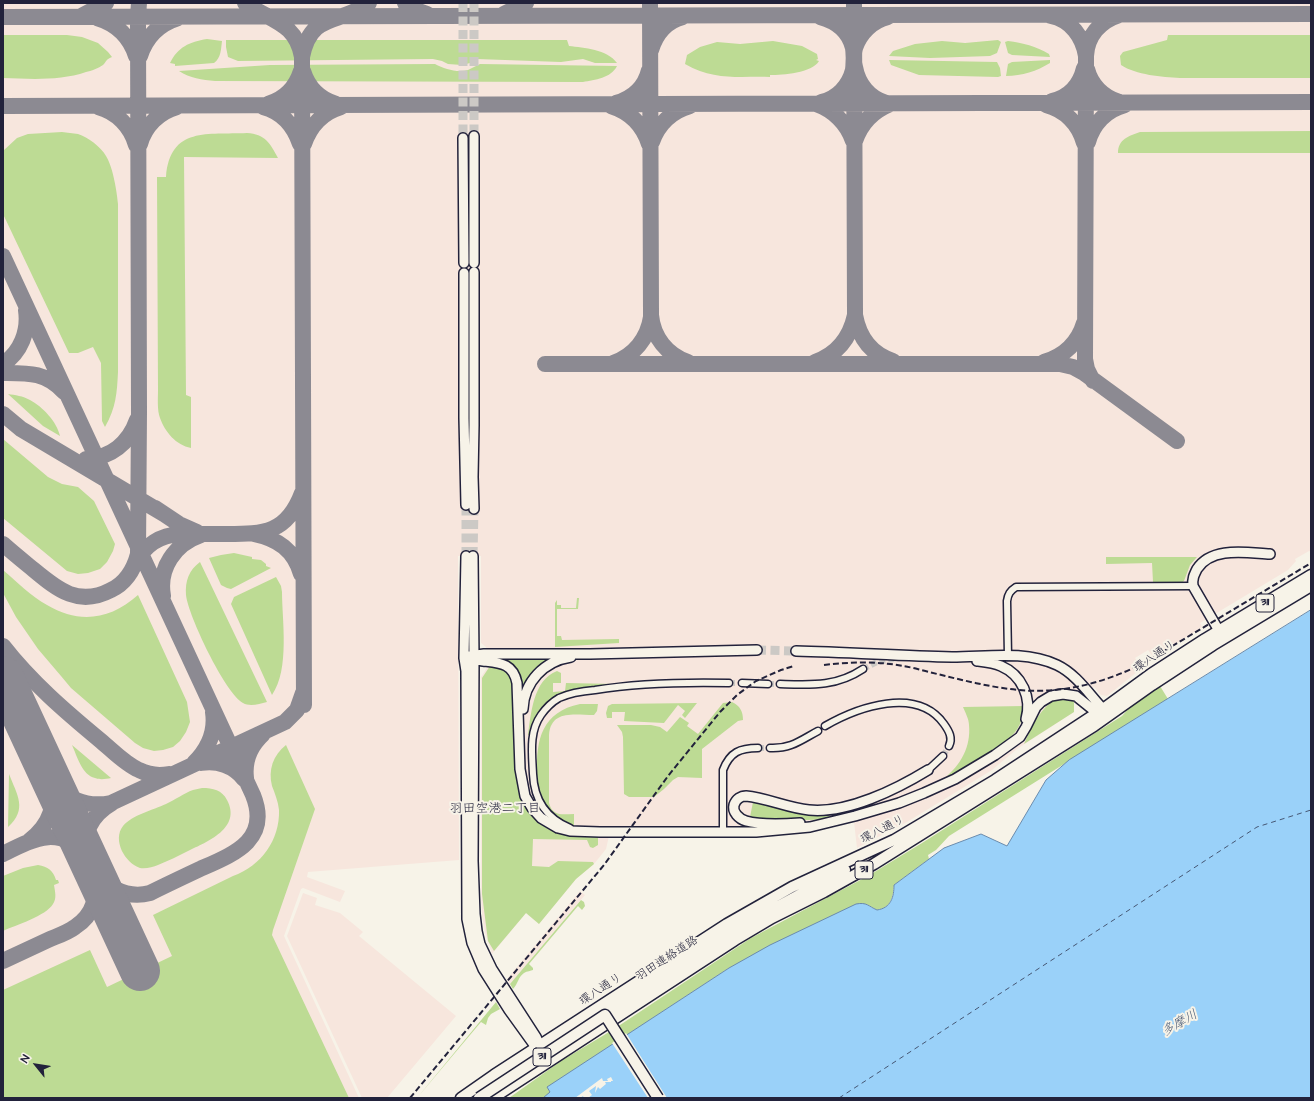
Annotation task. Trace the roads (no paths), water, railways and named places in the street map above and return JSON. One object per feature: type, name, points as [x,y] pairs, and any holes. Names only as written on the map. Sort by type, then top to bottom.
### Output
[{"type":"main road","name":"環八通り","points":[[462,1098],[727,924],[792,887],[893,840],[996,780],[1181,666],[1222,634],[1311,575]]},
{"type":"main road","name":"環八通り","points":[[493,1098],[741,936],[874,864],[1101,714],[1151,674],[1311,586]]},
{"type":"main road","points":[[792,898],[857,863],[893,840]]},
{"type":"main road","points":[[792,898],[874,864]]},
{"type":"main road","name":"羽田連絡道路","points":[[479,1098],[733,931],[792,898]]},
{"type":"main road","points":[[604,1015],[658,1098]]},
{"type":"street","points":[[469,268],[474,136]]},
{"type":"street","points":[[463,138],[474,425],[473,477],[470,507]]},
{"type":"street","points":[[1222,634],[1193,586],[1193,577],[1199,567],[1207,559],[1225,553],[1270,554]]},
{"type":"street","points":[[538,1047],[536,1038],[492,969],[480,944],[474,914],[474,657],[469,556],[464,658],[466,671],[466,906],[469,931],[472,943],[483,969],[548,1062]]},
{"type":"street","points":[[1008,656],[1007,601],[1008,594],[1016,587],[1193,586]]},
{"type":"street","points":[[464,658],[757,650]]},
{"type":"street","points":[[796,651],[954,657],[1031,657],[1058,666],[1072,674],[1101,714]]},
{"type":"street","points":[[522,776],[524,770],[523,704],[529,684],[545,667],[553,663],[566,658],[590,654]]},
{"type":"street","points":[[906,657],[919,656]]},
{"type":"street","points":[[474,657],[505,665],[513,672],[516,679],[519,709],[520,769],[523,789],[528,802],[541,818],[558,828],[570,831],[756,832],[810,827],[861,815],[912,798],[936,788],[971,770],[1020,737],[1036,707],[1051,696],[1063,694],[1076,696],[1101,714]]},
{"type":"street","points":[[954,657],[988,662],[1002,666],[1013,673],[1022,683],[1028,702],[1027,715],[1022,728],[1011,743]]},
{"type":"street","points":[[780,684],[827,684],[847,678],[863,670]]},
{"type":"street","points":[[581,831],[564,825],[551,817],[542,806],[535,793],[533,778],[532,735],[537,722],[547,708],[556,700],[566,696],[609,687],[728,683]]},
{"type":"street","points":[[742,683],[768,684]]},
{"type":"street","points":[[825,726],[840,718],[869,708],[897,703],[910,703],[922,706],[936,714],[948,731],[951,742],[949,746]]},
{"type":"street","points":[[770,748],[781,749],[790,746],[818,731]]},
{"type":"street","points":[[723,831],[723,770],[725,765],[735,752],[747,748],[758,748]]},
{"type":"street","points":[[821,824],[744,821],[736,814],[734,805],[739,798],[746,796],[810,810],[834,808],[857,803],[872,798],[914,778],[928,770],[943,756]]},
{"type":"water","name":"多摩川","points":[[1311,610],[1311,1098],[543,1098],[550,1092],[547,1087],[729,968],[770,945],[856,904],[865,904],[877,910],[886,907],[891,901],[894,885],[944,848],[981,834],[1007,846],[1046,780],[1069,760]]},
{"type":"tunnel","points":[[463,3],[463,138]]},
{"type":"tunnel","points":[[474,3],[474,136]]},
{"type":"tunnel","points":[[466,505],[466,556]]},
{"type":"tunnel","points":[[473,556],[474,509]]},
{"type":"tunnel","points":[[757,650],[796,651]]},
{"type":"tunnel","points":[[863,669],[877,662],[899,658]]},
{"type":"tunnel","points":[[729,683],[742,683]]},
{"type":"tunnel","points":[[768,684],[780,684]]},
{"type":"tunnel","points":[[943,756],[949,746]]},
{"type":"tunnel","points":[[758,748],[770,748]]},
{"type":"railway","points":[[824,665],[864,662],[893,664],[984,685],[1018,690],[1035,691],[1083,686],[1114,676],[1144,663],[1311,563]]},
{"type":"railway","points":[[410,1098],[604,865],[668,776],[720,712],[737,695],[756,681],[794,666]]},
{"type":"district","name":"羽田空港二丁目","points":[[495,809]]}]
